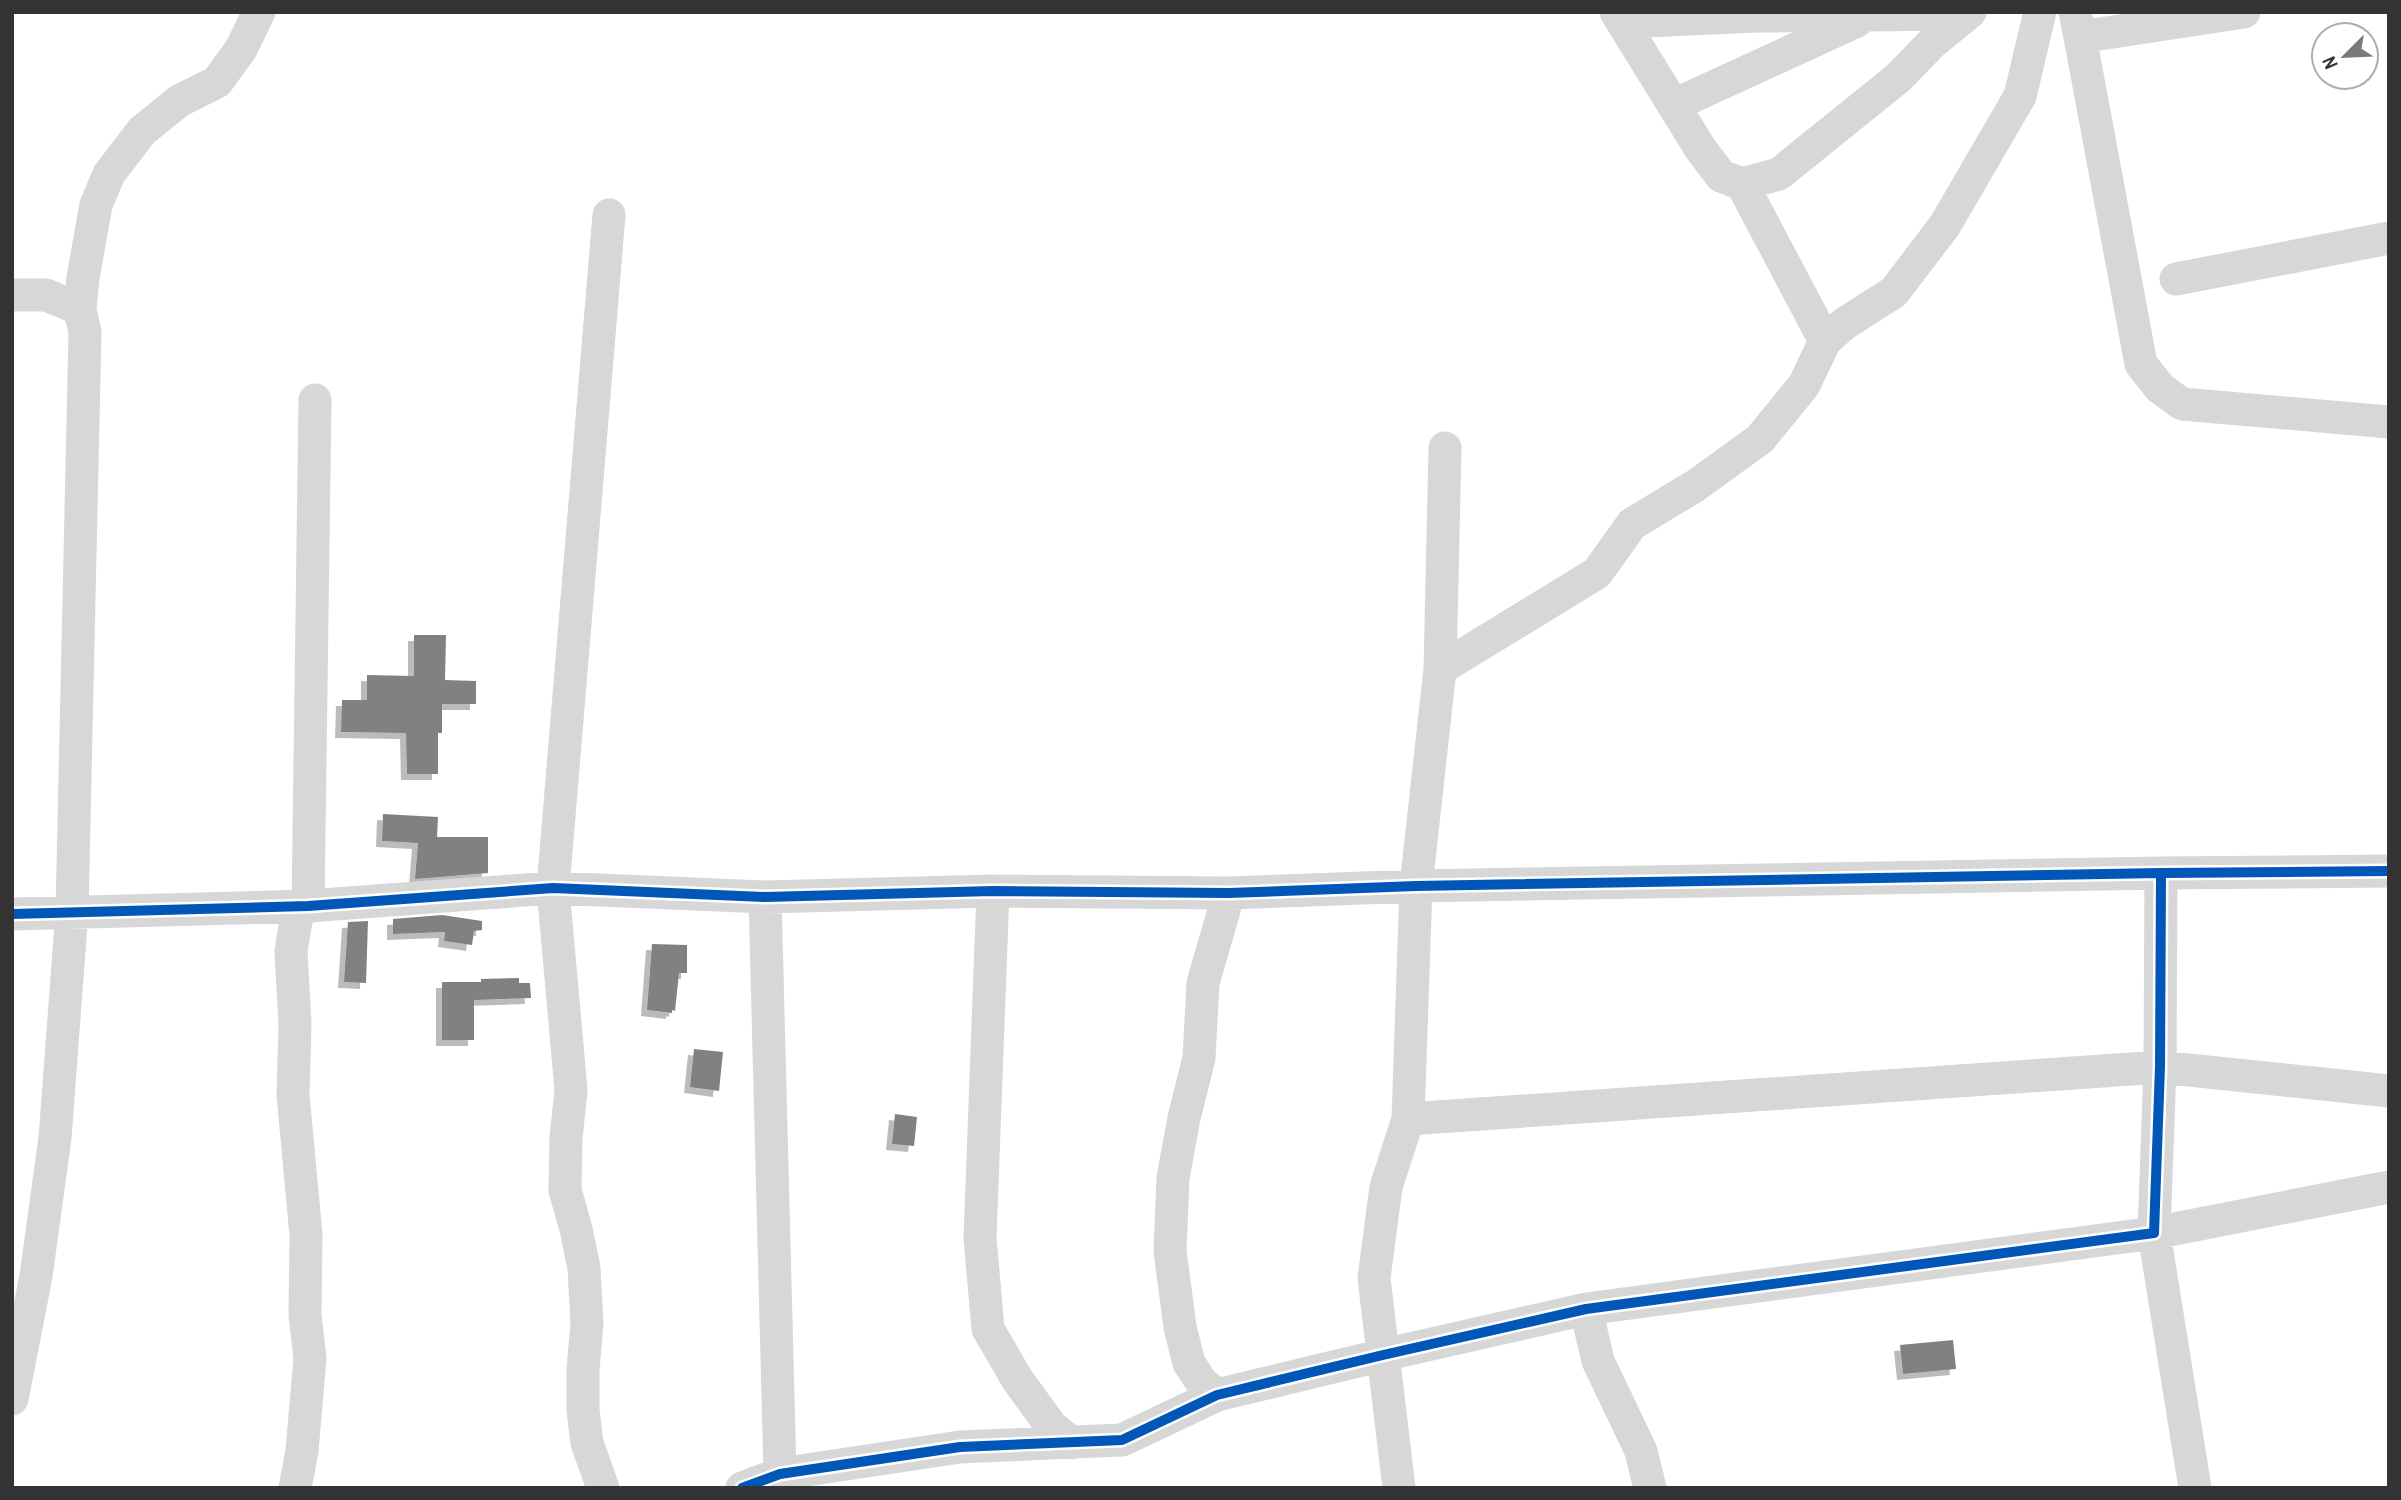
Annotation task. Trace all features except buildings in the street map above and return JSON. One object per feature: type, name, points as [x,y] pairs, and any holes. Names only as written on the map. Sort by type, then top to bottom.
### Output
[{"type":"street","points":[[12,1399],[36,1276],[54,1138],[72,911],[85,332],[80,309],[96,205],[109,174],[142,131],[179,101],[217,82],[241,49],[259,12]]},
{"type":"street","points":[[1440,668],[1597,573],[1632,524],[1695,486],[1760,439],[1804,385],[1825,341],[1844,324],[1894,292],[1945,225],[2020,96],[2040,12]]},
{"type":"street","points":[[2245,12],[2078,25],[2141,364],[2160,388],[2182,404],[2389,422]]},
{"type":"street","points":[[1619,17],[1865,17],[1969,13]]},
{"type":"street","points":[[1619,17],[1700,148],[1721,176],[1742,184],[1779,174],[1898,78],[1933,43],[1969,13]]},
{"type":"street","points":[[1674,105],[1865,17]]},
{"type":"street","points":[[1742,184],[1825,341]]},
{"type":"street","points":[[603,1488],[587,1443],[583,1410],[587,1323],[584,1268],[565,1189],[571,1090],[553,888],[609,215]]},
{"type":"street","points":[[2176,279],[2389,238]]},
{"type":"street","points":[[12,295],[46,295],[80,309]]},
{"type":"street","points":[[295,1488],[302,1451],[310,1358],[305,1315],[306,1235],[293,1095],[295,1024],[291,951],[297,915],[308,905],[315,400]]},
{"type":"street","points":[[1399,1488],[1374,1278],[1386,1187],[1408,1119],[1416,886],[1440,668],[1445,448]]},
{"type":"street","points":[[12,914],[308,905],[553,888],[765,897],[993,891],[1229,892],[1416,886],[2389,871]]},
{"type":"street","points":[[2161,873],[2160,1067],[2154,1233],[2194,1488]]},
{"type":"street","points":[[993,891],[980,1238],[988,1329],[1017,1379],[1051,1426],[1072,1443]]},
{"type":"street","points":[[1217,1395],[1202,1383],[1189,1363],[1180,1327],[1170,1251],[1173,1178],[1199,1058],[1203,983],[1229,892]]},
{"type":"street","points":[[765,897],[780,1475]]},
{"type":"street","points":[[1408,1119],[2160,1067],[2389,1091]]},
{"type":"street","points":[[742,1488],[780,1475],[960,1447],[1122,1440],[1217,1395],[1586,1309],[2154,1233],[2389,1187]]},
{"type":"street","points":[[1586,1309],[1598,1361],[1642,1451],[1650,1488]]},
{"type":"cycle path","points":[[12,914],[308,906],[553,888],[765,897],[993,891],[1229,893],[1416,886],[2389,871]]},
{"type":"cycle path","points":[[742,1488],[780,1474],[960,1447],[1122,1440],[1217,1395],[1586,1309],[2154,1233],[2160,1067],[2161,873]]}]
